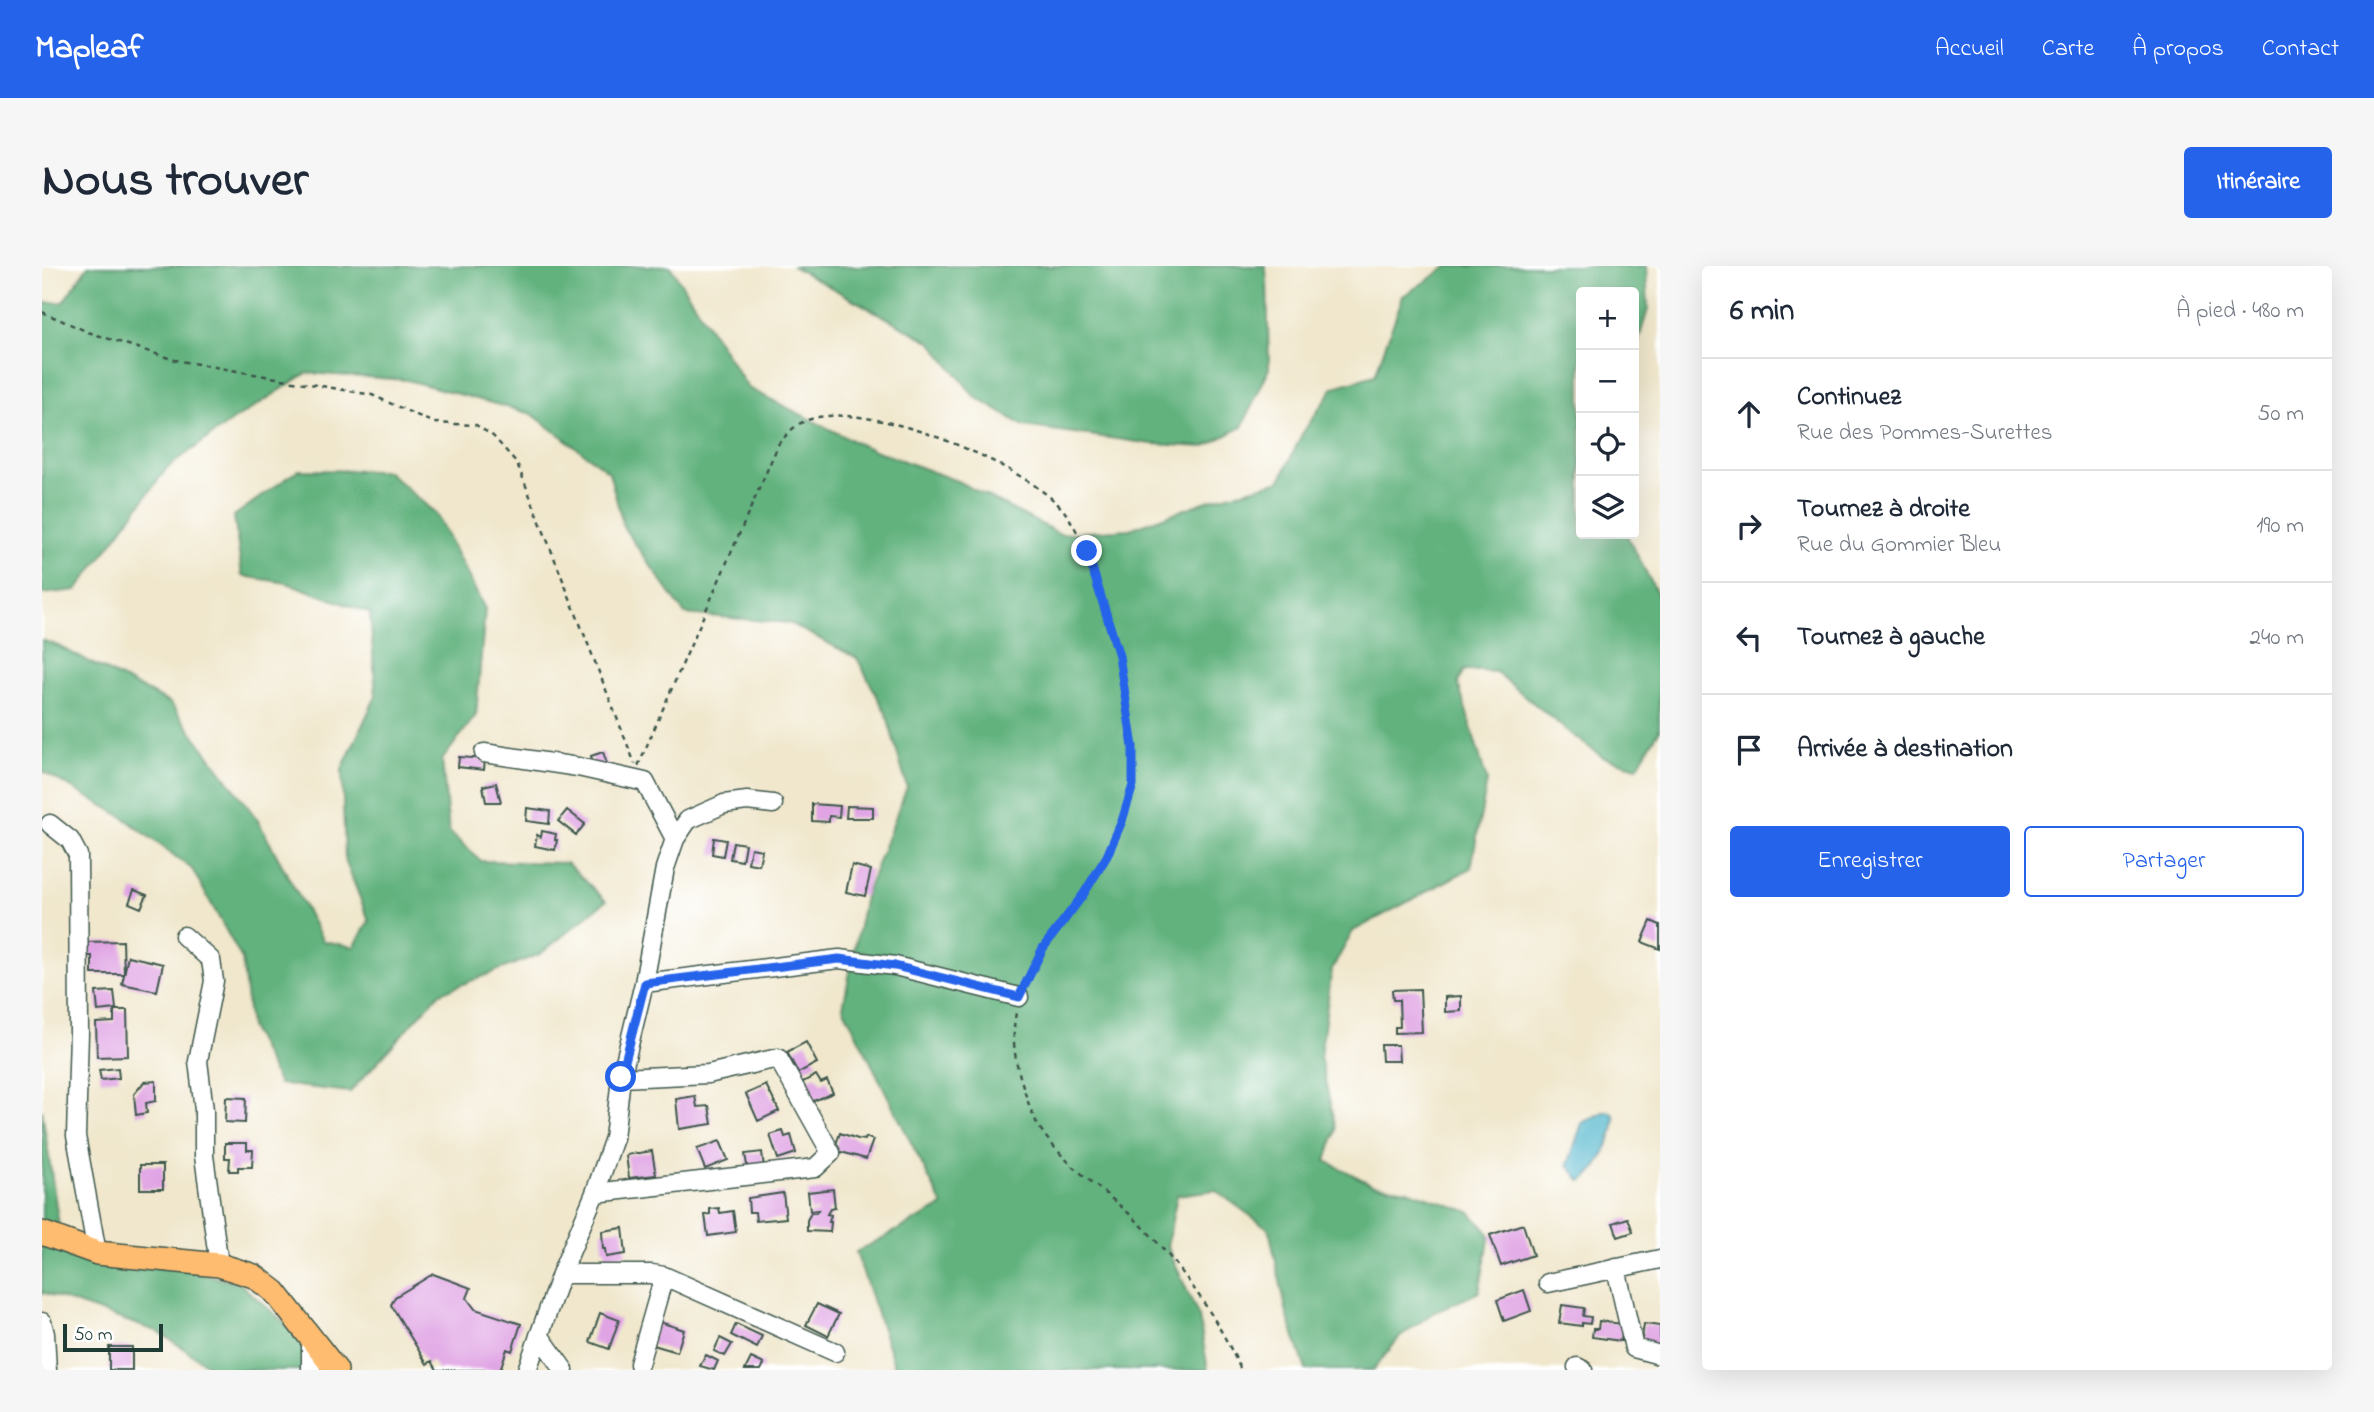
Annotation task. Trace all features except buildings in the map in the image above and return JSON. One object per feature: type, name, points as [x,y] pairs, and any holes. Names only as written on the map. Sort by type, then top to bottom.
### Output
[{"type":"main road","points":[[42,1233],[97,1253],[219,1265],[254,1276],[275,1292],[336,1370]]},
{"type":"street","points":[[484,753],[641,775],[675,839]]},
{"type":"street","points":[[527,1370],[614,1138],[621,1077],[645,983],[665,868],[675,839],[688,820],[724,804],[747,801],[773,804]]},
{"type":"street","points":[[50,824],[70,840],[78,855],[79,1033],[76,1136],[97,1253]]},
{"type":"street","points":[[184,936],[211,960],[214,981],[198,1061],[204,1110],[204,1156],[219,1265]]},
{"type":"street","points":[[645,983],[839,959],[895,966],[1019,997]]},
{"type":"street","points":[[594,1193],[815,1168],[831,1153],[778,1058],[708,1074],[621,1077]]},
{"type":"street","points":[[1548,1283],[1660,1259]]},
{"type":"street","points":[[1616,1268],[1634,1348],[1660,1354]]},
{"type":"street","points":[[561,1274],[664,1276],[835,1352]]},
{"type":"street","points":[[639,1364],[664,1276]]},
{"type":"street","points":[[42,1322],[47,1370]]},
{"type":"street","points":[[538,1335],[564,1370]]},
{"type":"street","points":[[311,1337],[311,1370]]},
{"type":"path","points":[[42,312],[88,332],[175,360],[372,395],[434,423],[475,425],[493,436],[517,463],[626,746],[641,775]]},
{"type":"path","points":[[641,775],[779,443],[803,422],[824,416],[840,416],[901,424],[937,435],[1015,472],[1064,511],[1087,551],[1119,656],[1133,747],[1133,785],[1107,856],[1083,895],[1043,948],[1019,997],[1014,1024],[1015,1062],[1026,1097],[1041,1130],[1067,1159],[1144,1228],[1193,1285],[1227,1338],[1241,1370]]},
{"type":"green space","points":[[88,266],[670,266],[748,388],[861,445],[957,481],[1060,534],[1130,529],[1210,500],[1280,481],[1302,434],[1334,387],[1375,375],[1403,296],[1449,266],[1646,266],[1648,309],[1639,339],[1639,287],[1576,287],[1576,539],[1629,539],[1659,597],[1659,731],[1637,767],[1603,757],[1496,672],[1464,670],[1458,683],[1487,781],[1471,868],[1353,931],[1332,969],[1320,1057],[1336,1130],[1326,1161],[1371,1184],[1407,1190],[1470,1212],[1490,1235],[1479,1292],[1431,1314],[1399,1338],[1373,1370],[1306,1370],[1287,1314],[1269,1229],[1215,1190],[1177,1195],[1167,1246],[1199,1317],[1208,1370],[896,1370],[856,1252],[943,1206],[843,1007],[865,896],[907,787],[886,713],[857,658],[789,623],[685,614],[624,528],[609,472],[532,414],[407,380],[307,373],[226,425],[167,468],[77,590],[42,594],[42,303],[63,302]]},
{"type":"green space","points":[[792,266],[1265,266],[1269,369],[1242,427],[1204,447],[1152,444],[1024,426],[975,397],[931,342]]},
{"type":"green space","points":[[298,470],[387,471],[436,514],[485,609],[476,715],[442,760],[449,832],[481,861],[567,863],[606,901],[540,954],[440,993],[350,1092],[279,1084],[250,1027],[242,959],[192,869],[123,817],[42,771],[42,640],[170,703],[257,819],[323,941],[354,947],[369,921],[345,860],[342,769],[376,696],[370,613],[287,583],[242,576],[234,516]]},
{"type":"green space","points":[[42,1110],[63,1253],[175,1267],[239,1283],[287,1325],[325,1370],[215,1370],[159,1332],[42,1294]]},
{"type":"water","points":[[1608,1111],[1614,1115],[1610,1142],[1600,1162],[1581,1181],[1568,1165],[1582,1123]]},
{"type":"route","points":[[621,1077],[645,983],[839,959],[895,966],[1019,997],[1043,948],[1083,895],[1107,856],[1133,785],[1133,747],[1119,656],[1087,551]]}]
